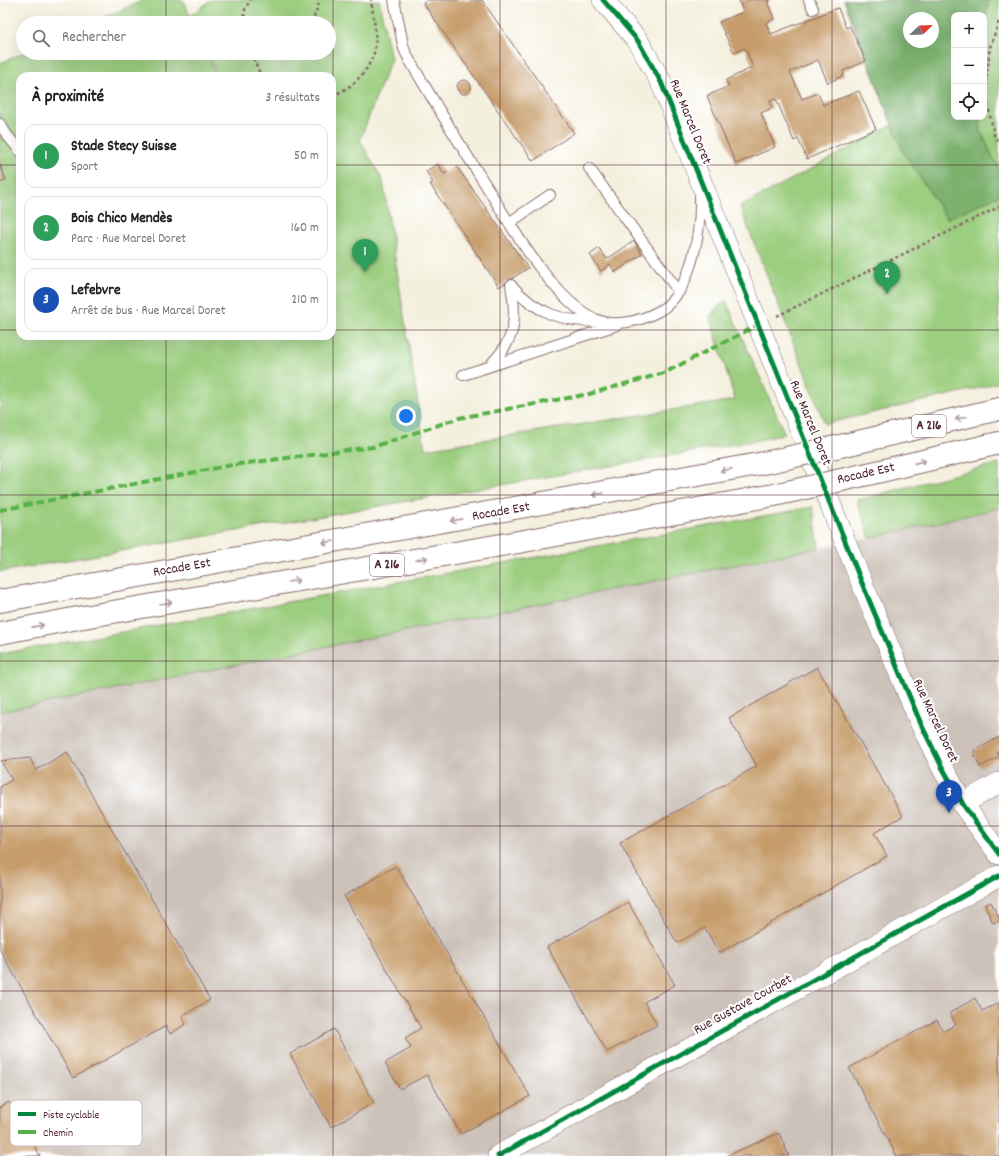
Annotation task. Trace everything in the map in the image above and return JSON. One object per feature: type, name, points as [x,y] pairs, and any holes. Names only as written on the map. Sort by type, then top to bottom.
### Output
[{"type":"highway","name":"Rocade Est","points":[[0,601],[764,463],[999,409]]},
{"type":"highway","name":"Rocade Est","points":[[0,634],[78,618],[524,541],[774,495],[999,443]]},
{"type":"street","name":"Rue Marcel Doret","points":[[607,2],[638,41],[652,64],[700,176],[858,576],[915,710],[939,761],[963,803],[999,854]]},
{"type":"street","points":[[963,803],[999,783]]},
{"type":"street","name":"Rue Gustave Courbet","points":[[498,1156],[999,876]]},
{"type":"lane","points":[[394,0],[404,49],[410,61],[509,223],[539,266],[561,293],[594,319],[608,323]]},
{"type":"lane","points":[[0,124],[7,136],[16,146]]},
{"type":"lane","points":[[589,168],[679,292]]},
{"type":"lane","points":[[463,375],[628,322],[646,318],[661,310],[679,292],[688,274],[701,216],[700,176]]},
{"type":"lane","points":[[509,223],[550,195]]},
{"type":"lane","points":[[487,368],[506,348],[511,336],[515,321],[515,304],[511,285],[533,306],[551,316],[567,320],[608,323],[628,322]]},
{"type":"path","points":[[243,15],[251,0]]},
{"type":"path","points":[[314,16],[320,0]]},
{"type":"path","points":[[336,94],[344,91],[357,81],[374,52],[374,18],[372,0]]},
{"type":"path","points":[[999,22],[990,47],[984,91],[994,134],[999,142]]},
{"type":"path","points":[[255,60],[259,72]]},
{"type":"path","points":[[758,325],[999,207]]},
{"type":"shaded area","points":[[999,508],[999,1156],[0,1156],[0,712],[870,538]]},
{"type":"green space","points":[[144,0],[183,0],[190,16],[107,16]]},
{"type":"green space","points":[[211,0],[379,0],[391,59],[360,140],[383,181],[425,449],[735,400],[710,317],[715,309],[726,301],[785,434],[754,441],[0,572],[0,183],[6,180],[0,165],[0,63],[16,56],[16,60],[209,60],[214,72],[16,72],[16,340],[336,340],[336,72],[216,72],[210,60],[336,60],[336,16],[190,16]]},
{"type":"green space","points":[[844,0],[999,0],[999,382],[825,424],[740,207],[892,125]]},
{"type":"green space","points":[[844,0],[989,0],[987,12],[951,12],[951,120],[980,120],[981,132],[999,169],[999,195],[947,219],[903,152]]},
{"type":"green space","points":[[999,463],[999,508],[870,538],[857,500]]},
{"type":"green space","points":[[813,507],[819,548],[0,712],[0,654]]},
{"type":"building","points":[[428,0],[482,0],[574,133],[533,161],[423,3]]},
{"type":"building","points":[[739,0],[771,0],[767,2],[774,19],[766,23],[771,34],[838,8],[846,28],[850,26],[866,61],[843,71],[844,75],[828,83],[818,60],[790,72],[802,99],[818,93],[823,105],[859,91],[876,129],[807,159],[798,139],[794,141],[776,99],[770,101],[772,108],[761,113],[775,147],[736,164],[707,96],[729,86],[726,80],[753,67],[745,48],[734,53],[719,22],[743,12]]},
{"type":"building","points":[[461,80],[467,80],[471,84],[471,90],[467,94],[461,94],[457,90],[457,84]]},
{"type":"building","points":[[438,164],[444,174],[457,167],[528,268],[499,287],[430,184],[433,183],[426,171]]},
{"type":"building","points":[[0,165],[6,180],[0,183]]},
{"type":"building","points":[[634,241],[642,254],[615,272],[610,264],[601,271],[590,255],[599,248],[607,259]]},
{"type":"building","points":[[817,667],[903,816],[874,833],[887,856],[719,953],[705,928],[677,943],[620,843],[757,766],[729,718]]},
{"type":"building","points":[[999,737],[999,751],[997,752],[999,757],[980,767],[973,752]]},
{"type":"building","points":[[67,752],[210,1000],[182,1016],[186,1024],[170,1034],[166,1026],[73,1078],[0,950],[0,787],[12,780],[1,761],[30,758],[36,770]]},
{"type":"building","points":[[396,866],[530,1096],[461,1134],[427,1075],[400,1089],[385,1063],[411,1048],[405,1038],[421,1028],[344,896]]},
{"type":"building","points":[[628,902],[675,985],[644,1002],[657,1025],[607,1052],[547,947]]},
{"type":"building","points":[[991,902],[999,917],[999,921],[993,923],[985,905]]},
{"type":"building","points":[[975,998],[982,1011],[999,1003],[999,1156],[897,1156],[849,1068],[937,1020],[943,1031],[956,1025],[950,1013]]},
{"type":"building","points":[[334,1029],[374,1103],[331,1127],[290,1054]]},
{"type":"building","points":[[9,1102],[10,1104],[10,1146],[34,1146],[40,1156],[0,1156],[0,1107]]},
{"type":"building","points":[[779,1133],[789,1156],[726,1156]]},
{"type":"marked path","points":[[0,510],[232,465],[373,447],[459,418],[589,394],[664,373],[758,325]]},
{"type":"cycle path","points":[[603,0],[638,41],[661,82],[859,576],[921,724],[942,767],[964,806],[999,854]]},
{"type":"cycle path","points":[[498,1156],[999,876]]},
{"type":"place","name":"Stade Stecy Suisse","points":[[365,272]]},
{"type":"place","name":"Bois Chico Mendès","points":[[887,294]]},
{"type":"place","name":"Lefebvre","points":[[949,813]]}]
